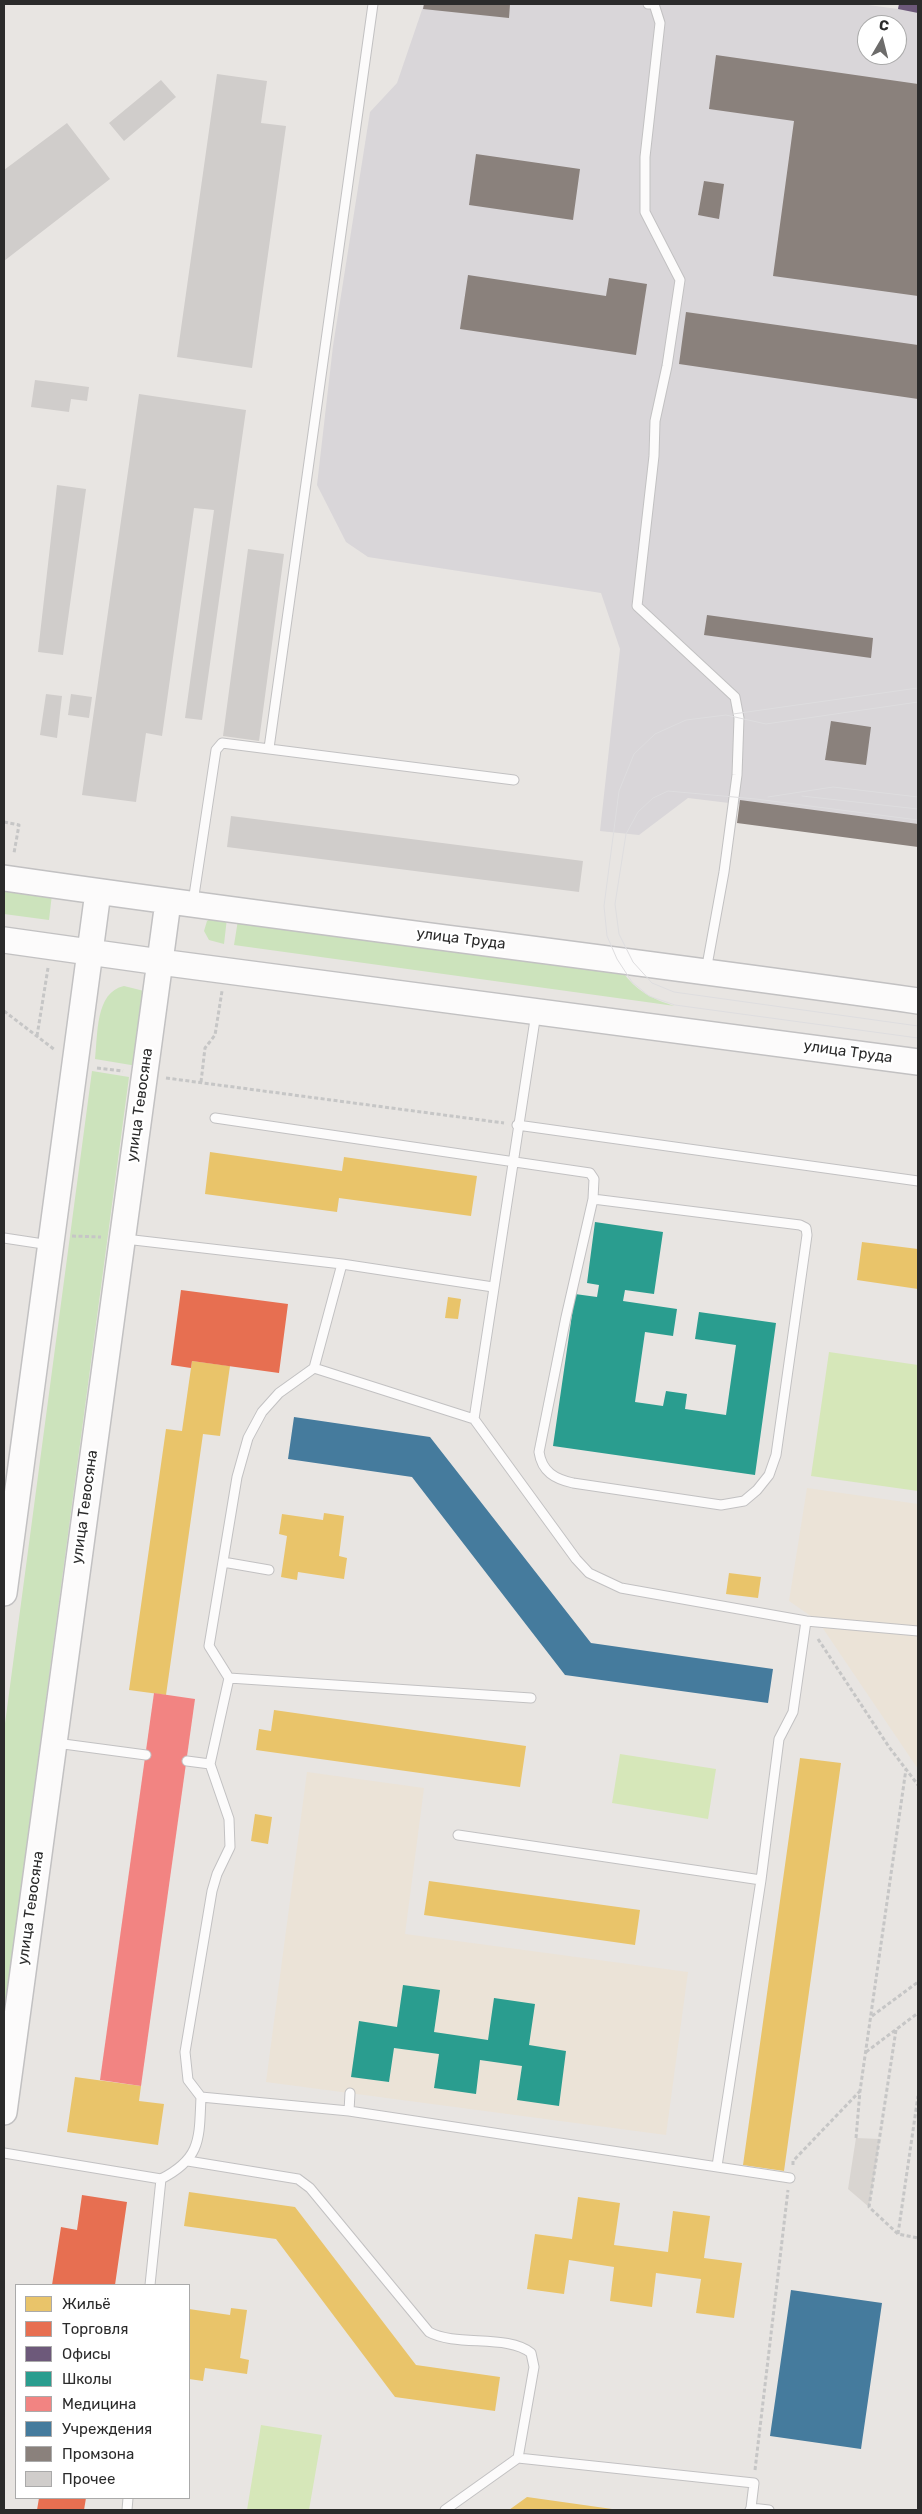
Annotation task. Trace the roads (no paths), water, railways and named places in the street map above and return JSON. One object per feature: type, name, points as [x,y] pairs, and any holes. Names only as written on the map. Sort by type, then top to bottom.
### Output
[{"type":"main road","name":"улица Труда","points":[[4,878],[168,902],[706,971],[918,1001]]},
{"type":"main road","points":[[4,1593],[10,1500],[51,1240],[98,892]]},
{"type":"main road","name":"улица Тевосяна","points":[[4,2112],[168,902]]},
{"type":"main road","name":"улица Труда","points":[[4,940],[89,953],[536,1010],[918,1062]]},
{"type":"lane","points":[[269,748],[373,4]]},
{"type":"lane","points":[[648,4],[654,4],[660,23],[645,158],[645,212],[680,280],[667,366],[655,421],[654,456],[637,606],[735,697],[740,718],[737,775],[724,872],[706,971]]},
{"type":"lane","points":[[193,905],[217,747],[226,743],[514,780]]},
{"type":"lane","points":[[474,1419],[517,1125],[536,1010]]},
{"type":"lane","points":[[215,1118],[590,1174],[594,1179],[593,1199],[554,1375],[539,1452],[541,1462],[547,1472],[559,1480],[574,1483],[722,1505],[744,1501],[769,1475],[776,1455],[807,1235],[806,1228],[800,1225],[593,1199]]},
{"type":"lane","points":[[517,1125],[918,1180]]},
{"type":"lane","points":[[4,1238],[51,1240]]},
{"type":"lane","points":[[122,1238],[342,1264],[494,1287]]},
{"type":"lane","points":[[4,2153],[161,2179],[188,2161],[199,2136],[201,2097],[188,2080],[185,2052],[212,1891],[217,1874],[230,1847],[230,1819],[210,1764],[229,1678],[210,1646],[223,1562],[237,1477],[248,1438],[262,1412],[279,1393],[314,1368],[342,1264]]},
{"type":"lane","points":[[314,1368],[474,1419],[576,1560],[589,1573],[604,1582],[638,1592],[806,1621],[918,1631]]},
{"type":"lane","points":[[223,1562],[269,1570]]},
{"type":"lane","points":[[717,2166],[761,1880],[779,1739],[793,1712],[806,1621]]},
{"type":"lane","points":[[229,1678],[531,1698]]},
{"type":"lane","points":[[53,1743],[146,1755]]},
{"type":"lane","points":[[187,1761],[210,1764]]},
{"type":"lane","points":[[458,1835],[761,1880]]},
{"type":"lane","points":[[349,2111],[350,2093]]},
{"type":"lane","points":[[201,2097],[349,2111],[790,2178]]},
{"type":"lane","points":[[188,2161],[298,2179],[310,2188],[429,2332],[443,2337],[518,2346],[530,2353],[534,2367],[518,2458]]},
{"type":"lane","points":[[150,2284],[161,2179]]},
{"type":"lane","points":[[445,2510],[518,2458],[754,2483],[751,2509],[769,2510]]},
{"type":"tram line","points":[[733,714],[918,688]]},
{"type":"tram line","points":[[918,702],[766,724],[726,715],[686,720],[655,734],[634,754],[619,791],[604,906],[607,936],[617,959],[632,982],[649,996],[675,1005],[918,1038]]},
{"type":"tram line","points":[[768,797],[833,787],[918,797]]},
{"type":"tram line","points":[[918,820],[756,799],[668,791],[653,798],[638,812],[626,834],[615,904],[619,934],[633,962],[652,983],[674,992],[918,1026]]},
{"type":"tram line","points":[[802,796],[918,809]]}]
